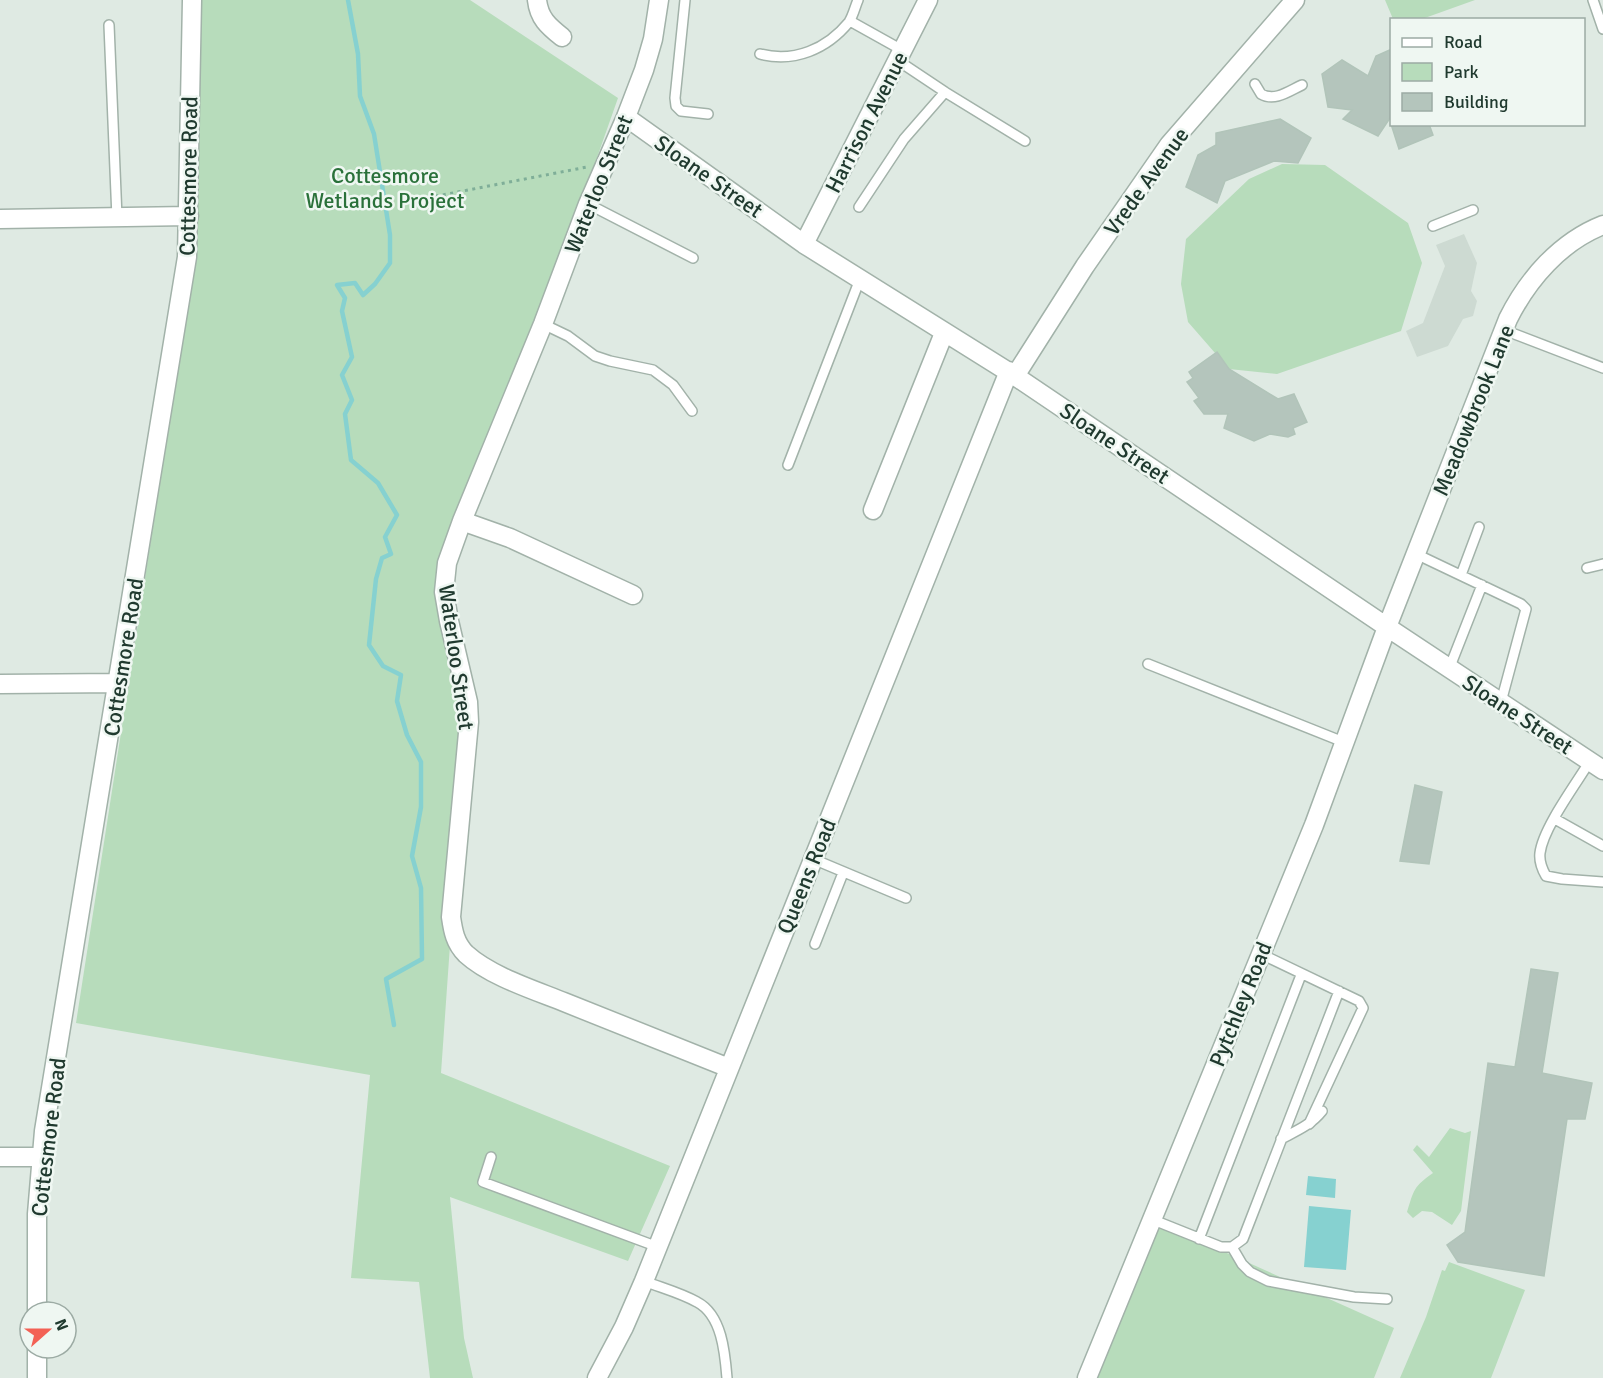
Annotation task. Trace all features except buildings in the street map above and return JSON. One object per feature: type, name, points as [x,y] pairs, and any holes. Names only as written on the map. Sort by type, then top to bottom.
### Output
[{"type":"street","name":"Cottesmore Road","points":[[37,1300],[41,1157],[183,292],[189,216],[192,0]]},
{"type":"street","points":[[537,0],[541,17],[562,37]]},
{"type":"street","name":"Waterloo Street","points":[[659,0],[653,39],[644,70],[588,204],[543,324],[447,563],[444,578],[449,621],[468,702],[469,722],[451,917],[454,938],[465,953],[491,971],[729,1068]]},
{"type":"street","name":"Harrison Avenue","points":[[804,244],[928,0]]},
{"type":"street","name":"Vrede Avenue","points":[[1012,373],[1169,145],[1295,0]]},
{"type":"street","name":"Sloane Street","points":[[626,117],[804,244],[944,333],[1012,373],[1449,669],[1597,766]]},
{"type":"street","points":[[0,219],[189,216]]},
{"type":"street","name":"Meadowbrook Lane","points":[[1387,627],[1504,330],[1520,295],[1542,268],[1566,247],[1603,225]]},
{"type":"street","points":[[873,510],[944,333]]},
{"type":"street","name":"Queens Road","points":[[597,1378],[624,1327],[644,1281],[813,859],[1012,373]]},
{"type":"street","points":[[462,521],[510,538],[633,595]]},
{"type":"street","name":"Pytchley Road","points":[[1087,1378],[1346,743],[1387,627]]},
{"type":"street","points":[[0,684],[119,683]]},
{"type":"street","points":[[0,1157],[41,1157]]},
{"type":"street","points":[[37,1360],[37,1378]]},
{"type":"lane","points":[[685,0],[676,106],[681,111],[708,114]]},
{"type":"lane","points":[[760,54],[786,58],[809,52],[829,40],[850,21],[858,0]]},
{"type":"lane","points":[[1593,0],[1603,29]]},
{"type":"lane","points":[[850,21],[900,55],[945,92],[1025,141]]},
{"type":"lane","points":[[110,25],[117,218]]},
{"type":"lane","points":[[1256,84],[1261,94],[1271,98],[1302,85]]},
{"type":"lane","points":[[859,207],[904,139],[945,92]]},
{"type":"lane","points":[[588,204],[693,258]]},
{"type":"lane","points":[[1433,226],[1473,210]]},
{"type":"lane","points":[[788,465],[860,279]]},
{"type":"lane","points":[[543,324],[568,336],[595,356],[610,362],[653,370],[673,385],[692,411]]},
{"type":"lane","points":[[1504,330],[1603,368]]},
{"type":"lane","points":[[1461,575],[1479,527]]},
{"type":"lane","points":[[1416,554],[1521,604],[1526,609],[1501,702]]},
{"type":"lane","points":[[1587,568],[1603,564]]},
{"type":"lane","points":[[1449,669],[1482,585]]},
{"type":"lane","points":[[1148,664],[1346,743]]},
{"type":"lane","points":[[1597,766],[1555,819],[1546,834],[1540,853],[1542,868],[1546,876],[1603,882]]},
{"type":"lane","points":[[1555,819],[1603,846]]},
{"type":"lane","points":[[813,859],[906,898]]},
{"type":"lane","points":[[815,944],[843,873]]},
{"type":"lane","points":[[1261,954],[1359,1001],[1363,1008],[1309,1124],[1281,1139]]},
{"type":"lane","points":[[1198,1239],[1301,975]]},
{"type":"lane","points":[[1151,1219],[1221,1246],[1232,1247],[1243,1239],[1339,991]]},
{"type":"lane","points":[[491,1157],[483,1182],[658,1247]]},
{"type":"lane","points":[[1232,1247],[1242,1264],[1250,1272],[1268,1281],[1354,1298],[1387,1299]]},
{"type":"lane","points":[[644,1281],[698,1302],[710,1314],[723,1345],[727,1378]]},
{"type":"path","points":[[406,202],[606,163]]},
{"type":"shaded area","points":[[1464,234],[1477,263],[1471,291],[1477,301],[1473,316],[1463,319],[1448,346],[1417,357],[1406,331],[1423,323],[1445,266],[1436,245]]},
{"type":"green space","name":"Cottesmore Wetlands Project","points":[[194,0],[470,0],[618,98],[445,589],[467,704],[441,1073],[670,1166],[628,1261],[450,1197],[464,1338],[473,1378],[430,1378],[419,1282],[351,1278],[370,1075],[76,1023],[196,249]]},
{"type":"green space","points":[[1385,0],[1475,0],[1425,18],[1393,18]]},
{"type":"green space","points":[[1282,164],[1325,165],[1408,223],[1422,263],[1401,331],[1277,374],[1229,369],[1188,322],[1181,284],[1186,239],[1249,179]]},
{"type":"green space","points":[[1450,1128],[1465,1133],[1471,1131],[1461,1211],[1452,1225],[1432,1212],[1422,1211],[1413,1218],[1407,1212],[1413,1194],[1421,1182],[1433,1173],[1413,1150],[1417,1145],[1429,1157]]},
{"type":"green space","points":[[1151,1219],[1394,1328],[1374,1378],[1093,1378]]},
{"type":"green space","points":[[1449,1262],[1525,1290],[1491,1378],[1400,1378],[1426,1317],[1442,1270],[1445,1271]]},
{"type":"water","points":[[1308,1176],[1336,1179],[1335,1198],[1306,1195]]},
{"type":"water","points":[[1309,1206],[1351,1210],[1346,1270],[1304,1267]]},
{"type":"waterway","points":[[348,0],[358,54],[360,96],[374,134],[390,235],[390,263],[375,284],[363,295],[355,283],[337,285],[345,298],[342,311],[352,357],[342,375],[352,400],[345,414],[351,460],[378,483],[397,515],[385,537],[391,554],[382,558],[376,579],[369,645],[383,666],[401,675],[397,701],[407,735],[421,762],[421,807],[412,856],[421,888],[422,959],[386,979],[394,1025]]}]
